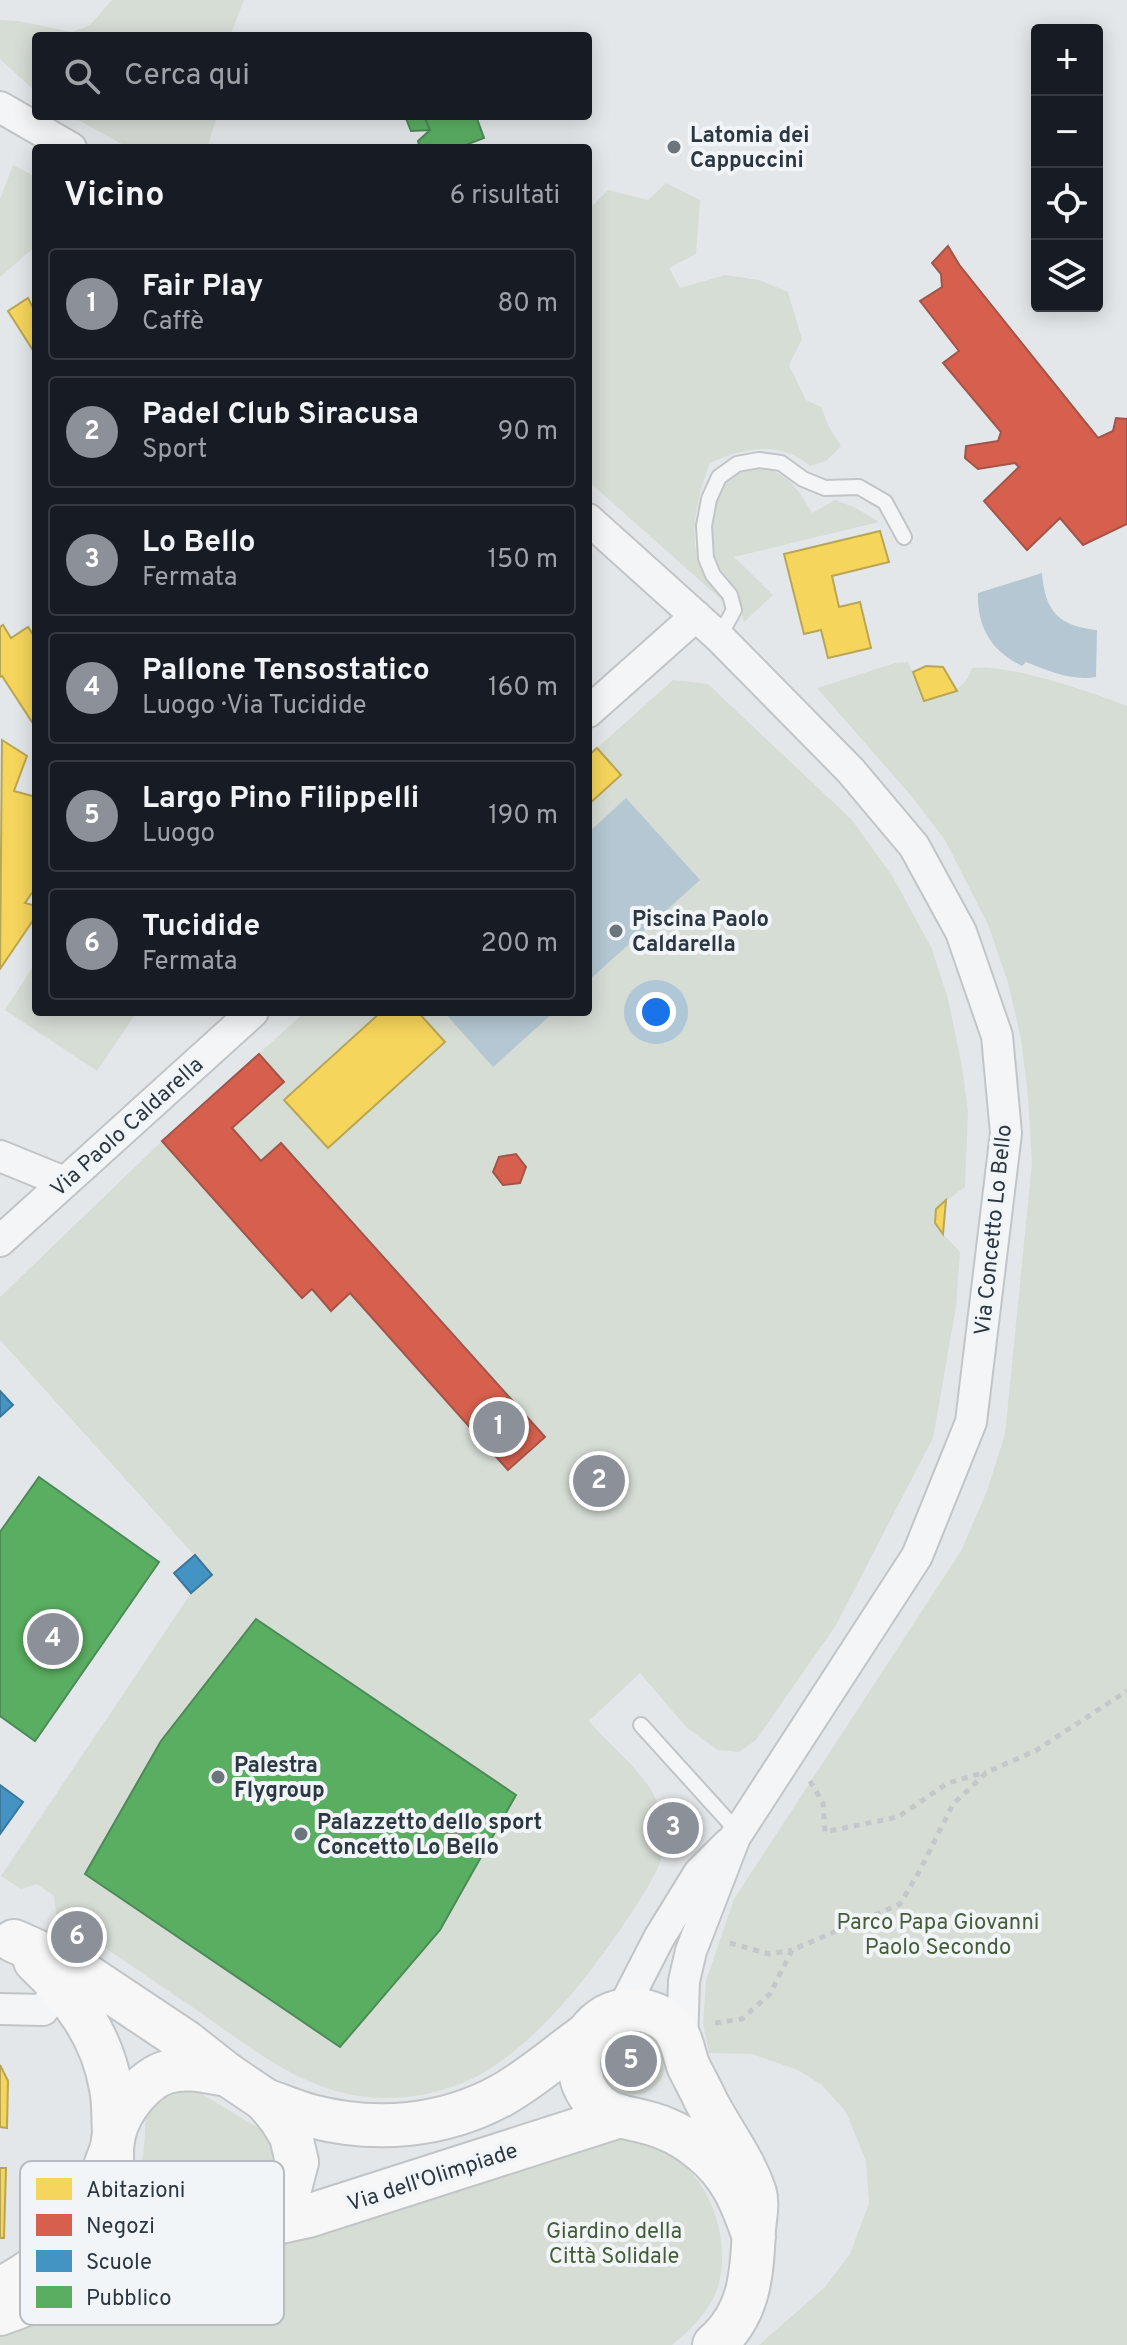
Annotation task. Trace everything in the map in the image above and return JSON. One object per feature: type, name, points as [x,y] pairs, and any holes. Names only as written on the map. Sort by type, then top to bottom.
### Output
[{"type":"street","points":[[0,107],[64,144]]},
{"type":"street","name":"Via Concetto Lo Bello","points":[[592,523],[719,637],[851,771],[914,846],[961,932],[997,1036],[1006,1133],[971,1422],[917,1556],[737,1834]]},
{"type":"street","points":[[592,708],[696,616]]},
{"type":"street","name":"Via Paolo Caldarella","points":[[0,1241],[249,1016]]},
{"type":"street","points":[[0,1156],[64,1182]]},
{"type":"street","points":[[627,2117],[655,2113],[672,2101],[683,2083],[684,1981],[691,1951],[737,1834]]},
{"type":"street","points":[[622,2010],[659,1938],[699,1873],[737,1834]]},
{"type":"street","points":[[7,1937],[69,1978],[186,2042],[265,2100],[312,2116],[360,2124],[401,2126],[468,2112],[504,2094],[587,2034],[608,2015],[622,2010],[640,2010],[658,2016],[684,2042],[711,2111],[748,2175],[756,2197],[754,2262],[748,2289],[726,2335],[714,2345]]},
{"type":"street","points":[[0,2009],[43,2010],[69,1978]]},
{"type":"street","points":[[69,1978],[102,2056],[112,2089],[114,2161]]},
{"type":"street","points":[[587,2034],[581,2048],[580,2077],[594,2102],[607,2111],[666,2129],[687,2140],[721,2169],[739,2195],[754,2237]]},
{"type":"street","points":[[105,2161],[133,2097],[150,2080],[167,2072],[188,2069],[228,2075]]},
{"type":"street","points":[[265,2100],[291,2136],[297,2162],[291,2185],[284,2191]]},
{"type":"street","name":"Via dell'Olimpiade","points":[[284,2221],[308,2216],[627,2117]]},
{"type":"street","points":[[0,2289],[20,2279]]},
{"type":"street","points":[[0,2314],[20,2307]]},
{"type":"lane","points":[[719,637],[734,610],[730,595],[713,575],[706,558],[704,526],[709,499],[719,477],[737,464],[759,460],[781,463],[803,479],[825,488],[859,487],[885,502],[904,537]]},
{"type":"lane","points":[[641,1725],[737,1834]]},
{"type":"path","points":[[787,1757],[810,1781],[823,1803],[825,1832],[898,1817],[948,1783],[987,1772],[1035,1751],[1127,1691]]},
{"type":"path","points":[[699,1932],[769,1954],[792,1950],[900,1904],[953,1804],[987,1772]]},
{"type":"path","points":[[684,2042],[703,2024],[742,2019],[770,1994],[792,1950]]},
{"type":"green space","points":[[112,0],[244,0],[232,32],[72,32],[90,25]]},
{"type":"green space","points":[[0,20],[72,32],[32,32],[32,88],[0,59]]},
{"type":"green space","points":[[78,120],[216,120],[208,144],[122,144]]},
{"type":"green space","points":[[13,165],[32,175],[32,249],[0,277],[0,199]]},
{"type":"green space","points":[[666,183],[700,200],[696,254],[669,268],[680,288],[725,275],[759,280],[788,292],[802,339],[789,365],[806,400],[821,407],[841,446],[826,461],[810,466],[786,452],[762,449],[736,453],[710,463],[695,519],[696,548],[704,575],[723,601],[592,485],[592,206],[608,190],[648,200]]},
{"type":"green space","points":[[763,467],[780,474],[792,484],[812,513],[835,500],[879,522],[734,557],[773,595],[744,622],[735,590],[715,559],[711,524],[716,499],[728,479],[741,472]]},
{"type":"green space","name":"Parco Papa Giovanni Paolo Secondo","points":[[908,662],[925,701],[960,687],[972,668],[987,668],[1050,680],[1127,706],[1127,2345],[759,2345],[825,2287],[850,2254],[869,2203],[866,2161],[846,2112],[822,2085],[798,2070],[752,2054],[709,2053],[703,2024],[706,1981],[734,1899],[961,1551],[987,1491],[1005,1434],[1032,1163],[1021,1039],[1008,983],[989,927],[945,840],[913,798],[817,688],[895,663]]},
{"type":"green space","points":[[673,680],[708,684],[852,820],[893,877],[932,949],[948,999],[968,1112],[965,1187],[946,1201],[943,1234],[960,1252],[956,1307],[933,1438],[836,1625],[756,1740],[739,1752],[718,1750],[687,1728],[640,1673],[589,1721],[635,1769],[654,1795],[664,1827],[664,1846],[659,1865],[644,1894],[600,1958],[566,2000],[509,2055],[472,2079],[420,2095],[384,2098],[348,2094],[308,2081],[271,2061],[56,1914],[54,1896],[37,1884],[21,1889],[1,1876],[191,1593],[212,1575],[0,1340],[0,1297],[162,1141],[301,1016],[592,1016],[592,752]]},
{"type":"green space","points":[[32,968],[32,1016],[134,1016],[97,1071],[5,1010]]},
{"type":"green space","points":[[627,2031],[639,2031],[656,2040],[663,2051],[663,2075],[656,2086],[639,2095],[627,2095],[615,2090],[606,2081],[601,2069],[601,2057],[606,2045],[615,2036]]},
{"type":"green space","points":[[192,2088],[267,2133],[275,2141],[276,2161],[142,2161],[149,2109],[163,2096]]},
{"type":"green space","name":"Giardino della Città Solidale","points":[[622,2137],[653,2146],[676,2160],[696,2178],[715,2214],[722,2256],[719,2283],[712,2302],[672,2345],[0,2345],[0,2332],[21,2325],[284,2325],[284,2237]]},
{"type":"water","points":[[1042,573],[1047,598],[1056,615],[1073,625],[1097,630],[1096,677],[1069,676],[1026,662],[1022,666],[1002,653],[988,637],[980,617],[978,593]]},
{"type":"water","name":"Piscina Paolo Caldarella","points":[[626,798],[700,880],[592,977],[592,829]]},
{"type":"water","points":[[448,1016],[550,1016],[493,1067]]},
{"type":"building: Abitazioni","points":[[28,298],[32,306],[32,349],[8,311]]},
{"type":"building: Abitazioni","points":[[880,531],[889,562],[832,576],[839,607],[860,602],[871,648],[828,658],[821,630],[804,634],[784,554]]},
{"type":"building: Abitazioni","points":[[3,625],[11,638],[28,627],[32,633],[32,722],[0,677],[0,627]]},
{"type":"building: Abitazioni","points":[[926,666],[943,667],[957,691],[924,701],[913,672]]},
{"type":"building: Abitazioni","points":[[2,740],[27,756],[14,791],[32,796],[32,893],[25,903],[32,905],[32,922],[0,969]]},
{"type":"building: Abitazioni","points":[[597,748],[621,775],[592,801],[592,752]]},
{"type":"building: Abitazioni","points":[[377,1016],[422,1016],[445,1042],[328,1148],[284,1100]]},
{"type":"building: Abitazioni","points":[[946,1200],[943,1234],[935,1223],[936,1209]]},
{"type":"building: Abitazioni","points":[[0,2065],[8,2081],[7,2128],[0,2127]]},
{"type":"building: Abitazioni","points":[[0,2168],[6,2168],[4,2238],[0,2238]]},
{"type":"building: Negozi","points":[[948,246],[960,266],[1098,438],[1113,431],[1116,418],[1127,419],[1127,524],[1083,545],[1060,518],[1027,550],[984,501],[1019,467],[1015,463],[978,469],[965,458],[966,446],[998,441],[1001,432],[943,363],[959,351],[920,301],[942,287],[941,274],[932,263]]},
{"type":"building: Negozi","points":[[259,1054],[284,1082],[232,1128],[261,1161],[281,1143],[545,1437],[508,1470],[350,1293],[331,1311],[312,1289],[302,1298],[162,1141]]},
{"type":"building: Negozi","points":[[516,1154],[526,1167],[520,1183],[503,1185],[493,1172],[499,1157]]},
{"type":"building: Scuole","points":[[0,1391],[13,1405],[0,1417]]},
{"type":"building: Scuole","points":[[195,1555],[212,1575],[191,1593],[174,1573]]},
{"type":"building: Scuole","points":[[0,1785],[23,1802],[0,1834]]},
{"type":"building: Pubblico","points":[[407,120],[426,120],[430,130],[411,131]]},
{"type":"building: Pubblico","points":[[426,120],[477,120],[484,138],[468,144],[419,144],[418,141],[430,130]]},
{"type":"building: Pubblico","points":[[39,1477],[159,1562],[35,1741],[0,1716],[0,1532]]},
{"type":"building: Pubblico","name":"Palazzetto dello sport Concetto Lo Bello","points":[[256,1619],[516,1795],[440,1930],[340,2047],[85,1874],[161,1741]]},
{"type":"place","name":"Latomia dei Cappuccini","points":[[674,147]]},
{"type":"place","name":"Piscina Paolo Caldarella","points":[[616,931]]},
{"type":"place","name":"Fair Play","points":[[499,1427]]},
{"type":"place","name":"Padel Club Siracusa","points":[[599,1481]]},
{"type":"place","name":"Pallone Tensostatico","points":[[53,1639]]},
{"type":"place","name":"Palestra Flygroup","points":[[218,1777]]},
{"type":"place","name":"Lo Bello","points":[[673,1828]]},
{"type":"place","name":"Palazzetto dello sport Concetto Lo Bello","points":[[301,1834]]},
{"type":"place","name":"Tucidide","points":[[77,1937]]},
{"type":"place","name":"Largo Pino Filippelli","points":[[631,2061]]}]
